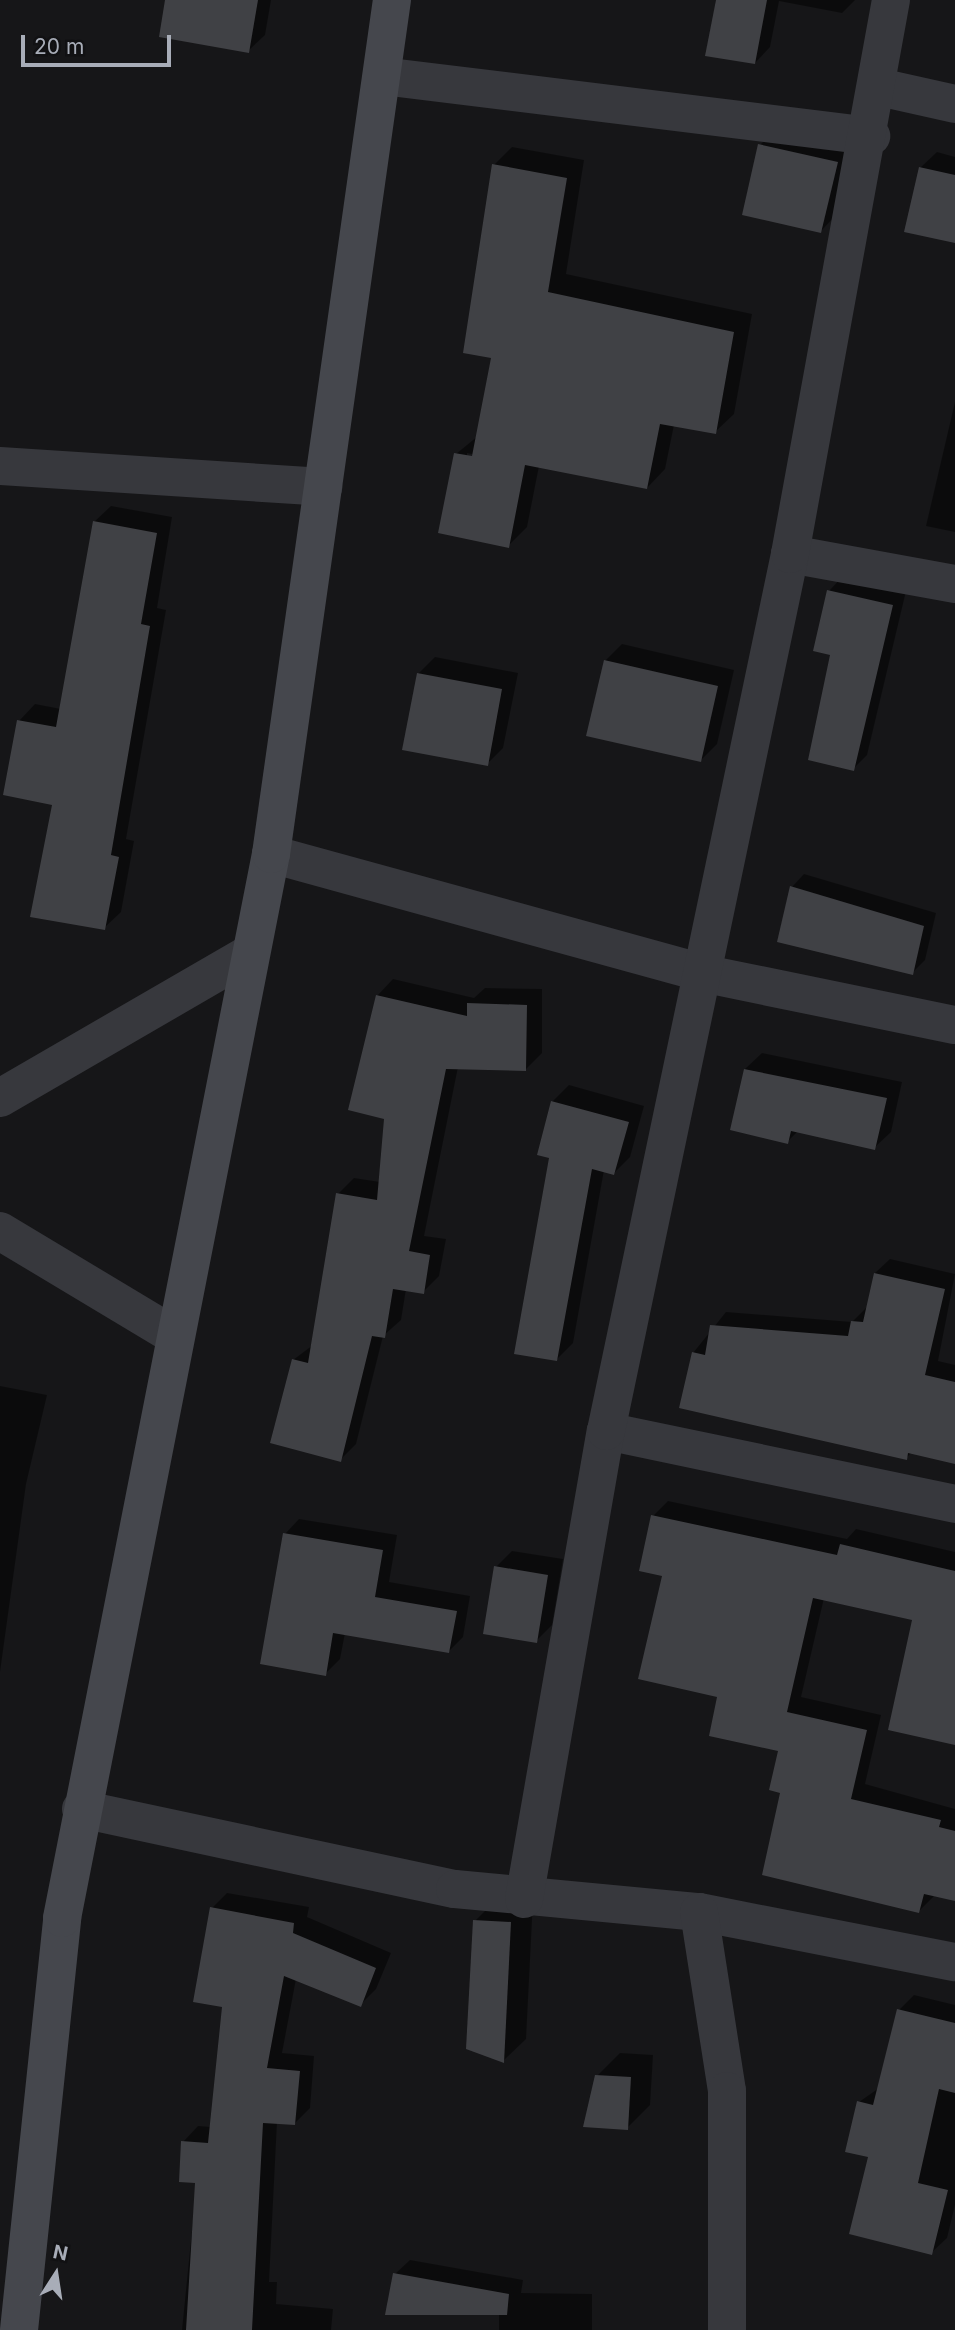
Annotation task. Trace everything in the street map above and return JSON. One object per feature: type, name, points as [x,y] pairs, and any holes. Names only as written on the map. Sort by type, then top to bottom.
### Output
[{"type":"main road","points":[[19,2330],[62,1918],[81,1809],[271,854],[393,0]]},
{"type":"street","points":[[524,1899],[606,1431],[706,974],[790,554],[871,136],[891,0]]},
{"type":"street","points":[[382,76],[871,136]]},
{"type":"street","points":[[879,87],[955,104]]},
{"type":"street","points":[[0,466],[323,487]]},
{"type":"street","points":[[790,554],[955,584]]},
{"type":"street","points":[[271,854],[706,974],[955,1025]]},
{"type":"street","points":[[0,1098],[250,953]]},
{"type":"street","points":[[0,1231],[175,1336]]},
{"type":"street","points":[[606,1431],[955,1504]]},
{"type":"street","points":[[81,1809],[524,1899],[699,1912],[955,1962]]},
{"type":"street","points":[[699,1912],[727,2091],[727,2330]]},
{"type":"building","points":[[165,0],[258,0],[249,53],[159,37]]},
{"type":"building","points":[[716,0],[767,0],[755,64],[705,56]]},
{"type":"building","points":[[758,144],[838,162],[821,233],[742,215]]},
{"type":"building","points":[[492,164],[567,178],[548,292],[734,332],[716,434],[660,424],[647,489],[525,465],[509,548],[438,533],[454,453],[472,456],[491,358],[463,353]]},
{"type":"building","points":[[919,167],[955,175],[955,243],[904,232]]},
{"type":"building","points":[[93,521],[157,533],[141,624],[150,626],[111,855],[119,857],[105,930],[30,917],[52,805],[3,795],[17,720],[56,727]]},
{"type":"building","points":[[827,590],[893,605],[854,771],[808,760],[830,655],[813,651]]},
{"type":"building","points":[[604,660],[718,686],[701,762],[586,736]]},
{"type":"building","points":[[417,673],[502,689],[488,766],[402,750]]},
{"type":"building","points":[[790,886],[924,926],[913,975],[777,942]]},
{"type":"building","points":[[376,995],[467,1016],[467,1003],[527,1005],[526,1071],[446,1069],[409,1251],[430,1255],[424,1294],[393,1289],[385,1338],[372,1336],[341,1462],[270,1443],[292,1359],[308,1363],[336,1193],[377,1200],[384,1119],[348,1110]]},
{"type":"building","points":[[744,1069],[887,1098],[875,1150],[791,1131],[788,1144],[730,1130]]},
{"type":"building","points":[[551,1101],[629,1122],[614,1175],[592,1169],[557,1361],[514,1354],[549,1158],[537,1155]]},
{"type":"building","points":[[874,1273],[945,1289],[925,1375],[955,1382],[955,1464],[908,1453],[907,1460],[679,1408],[692,1352],[705,1355],[710,1325],[848,1336],[851,1321],[863,1322]]},
{"type":"building","points":[[651,1515],[837,1555],[840,1544],[955,1571],[955,1745],[888,1730],[912,1620],[813,1598],[787,1712],[867,1730],[851,1799],[941,1820],[939,1827],[955,1831],[955,1901],[924,1894],[919,1913],[762,1875],[780,1793],[769,1790],[778,1751],[709,1736],[717,1697],[638,1679],[662,1576],[639,1571]]},
{"type":"building","points":[[283,1533],[383,1550],[375,1597],[457,1611],[449,1653],[333,1633],[326,1676],[260,1664]]},
{"type":"building","points":[[494,1566],[548,1575],[537,1643],[483,1634]]},
{"type":"building","points":[[210,1907],[294,1923],[293,1933],[376,1968],[361,2007],[284,1976],[267,2068],[300,2071],[295,2125],[263,2123],[252,2330],[186,2330],[195,2183],[179,2182],[181,2141],[208,2143],[222,2007],[193,2002]]},
{"type":"building","points":[[473,1920],[511,1922],[504,2063],[466,2049]]},
{"type":"building","points":[[897,2009],[955,2023],[955,2093],[939,2089],[918,2183],[948,2190],[932,2255],[849,2234],[868,2157],[845,2152],[857,2101],[873,2105]]},
{"type":"building","points":[[595,2075],[631,2077],[628,2130],[583,2127]]},
{"type":"building","points":[[393,2273],[509,2294],[507,2315],[385,2315]]}]
